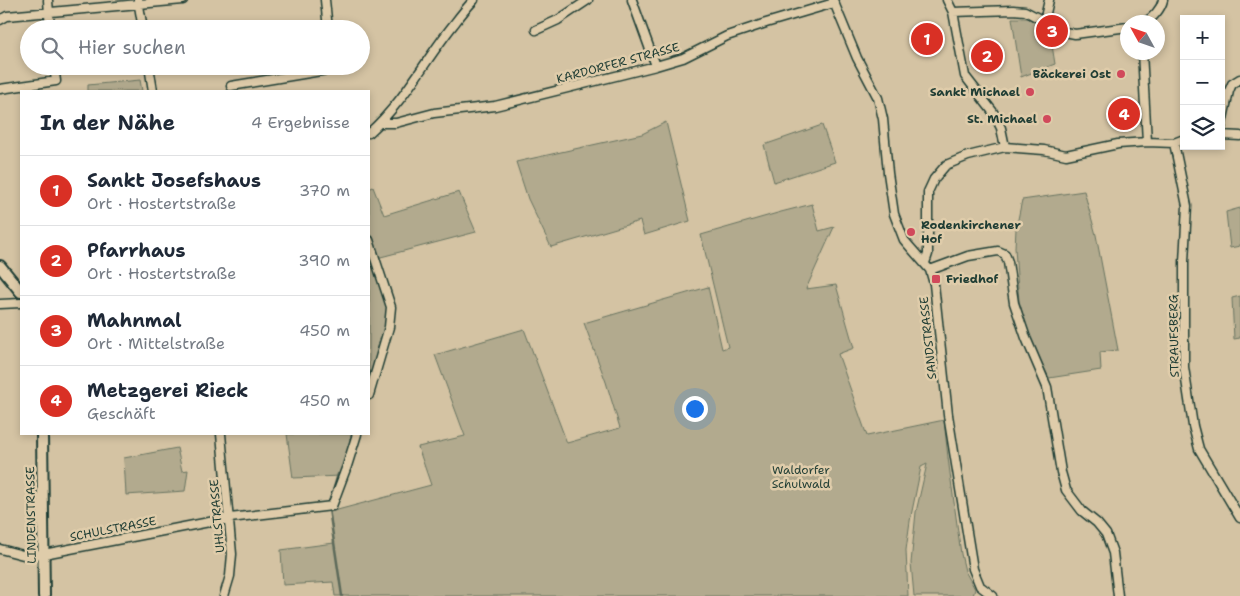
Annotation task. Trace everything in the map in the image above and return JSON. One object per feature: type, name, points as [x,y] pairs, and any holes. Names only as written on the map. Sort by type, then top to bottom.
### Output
[{"type":"street","points":[[48,0],[49,20]]},
{"type":"street","points":[[0,20],[7,16],[139,2],[183,0]]},
{"type":"street","points":[[324,0],[327,20]]},
{"type":"street","points":[[536,30],[558,20],[588,0]]},
{"type":"street","points":[[632,0],[656,66]]},
{"type":"street","points":[[947,0],[953,12],[965,76],[993,112],[1001,128],[1005,147]]},
{"type":"street","points":[[1046,21],[1049,0]]},
{"type":"street","points":[[1155,15],[1163,0]]},
{"type":"street","name":"KARDORFER STRASSE","points":[[380,123],[396,123],[434,113],[489,107],[656,66],[683,58],[727,36],[834,1]]},
{"type":"street","name":"SANDSTRASSE","points":[[834,1],[857,58],[878,98],[884,119],[888,173],[894,214],[904,240],[930,270],[934,284],[948,415],[973,569],[980,586],[993,596]]},
{"type":"street","points":[[139,2],[142,20]]},
{"type":"street","points":[[370,132],[396,105],[468,2]]},
{"type":"street","points":[[953,12],[1025,11],[1065,32],[1075,34],[1120,28]]},
{"type":"street","points":[[1142,60],[1147,142]]},
{"type":"street","points":[[0,89],[56,81],[55,75]]},
{"type":"street","points":[[150,75],[153,90]]},
{"type":"street","points":[[231,86],[297,75]]},
{"type":"street","points":[[1225,110],[1232,84],[1240,79]]},
{"type":"street","points":[[1225,135],[1240,136]]},
{"type":"street","points":[[925,263],[928,254],[928,192],[934,179],[946,165],[968,156],[1005,147],[1044,150],[1066,155],[1118,144],[1174,143],[1180,141]]},
{"type":"street","name":"STRAUFSBERG","points":[[1174,143],[1187,206],[1184,262],[1184,367],[1193,426],[1199,449],[1240,518]]},
{"type":"street","points":[[370,243],[391,307],[389,327],[370,392]]},
{"type":"street","points":[[930,270],[968,256],[998,251],[1004,254],[1008,262],[1014,303],[1026,338],[1047,387],[1061,472],[1066,490],[1082,511],[1097,523],[1106,534],[1112,553],[1118,596]]},
{"type":"street","points":[[0,266],[20,291]]},
{"type":"street","points":[[0,304],[20,303]]},
{"type":"street","name":"LINDENSTRASSE","points":[[42,435],[44,596]]},
{"type":"street","name":"UHLSTRASSE","points":[[221,435],[232,554],[230,576],[224,596]]},
{"type":"street","name":"SCHULSTRASSE","points":[[0,549],[23,555],[44,554],[230,518],[330,506],[347,466],[357,435]]},
{"type":"green space","points":[[1012,18],[1028,18],[1050,33],[1055,64],[1021,77]]},
{"type":"green space","points":[[140,80],[142,90],[88,90],[88,85]]},
{"type":"green space","points":[[666,122],[690,221],[644,235],[640,221],[551,247],[528,199],[516,162],[642,134]]},
{"type":"green space","points":[[822,125],[835,162],[774,182],[764,145]]},
{"type":"green space","points":[[373,187],[384,215],[459,192],[476,232],[371,258],[387,308],[387,325],[370,378],[370,188]]},
{"type":"green space","points":[[1084,191],[1096,235],[1118,350],[1100,352],[1101,370],[1049,378],[1029,337],[1019,301],[1015,247],[1016,229],[1022,200]]},
{"type":"green space","name":"Waldorfer Schulwald","points":[[812,204],[819,231],[834,227],[806,289],[836,285],[854,348],[838,354],[867,436],[944,420],[961,554],[965,571],[975,589],[973,596],[914,596],[911,563],[916,512],[927,464],[921,467],[910,521],[906,550],[908,596],[335,596],[333,582],[283,585],[281,550],[334,543],[330,512],[431,485],[418,447],[465,436],[435,355],[524,329],[567,443],[620,428],[606,382],[584,323],[708,287],[722,349],[728,347],[701,235]]},
{"type":"green space","points":[[1240,208],[1240,246],[1230,248],[1226,212]]},
{"type":"green space","points":[[1240,296],[1240,338],[1234,339],[1232,298]]},
{"type":"green space","points":[[287,435],[352,435],[340,476],[293,478]]},
{"type":"green space","points":[[177,448],[182,471],[188,470],[185,491],[126,495],[124,458]]},
{"type":"waterway","points":[[330,501],[338,474]]},
{"type":"waterway","points":[[329,509],[342,596]]},
{"type":"place","name":"Mahnmal","points":[[1052,31]]},
{"type":"place","name":"Sankt Josefshaus","points":[[927,39]]},
{"type":"place","name":"Pfarrhaus","points":[[987,56]]},
{"type":"place","name":"Bäckerei Ost","points":[[1121,74]]},
{"type":"place","name":"Sankt Michael","points":[[1030,92]]},
{"type":"place","name":"Metzgerei Rieck","points":[[1124,114]]},
{"type":"place","name":"St. Michael","points":[[1047,119]]},
{"type":"place","name":"Rodenkirchener Hof","points":[[911,232]]},
{"type":"place","name":"Friedhof","points":[[936,279]]}]
